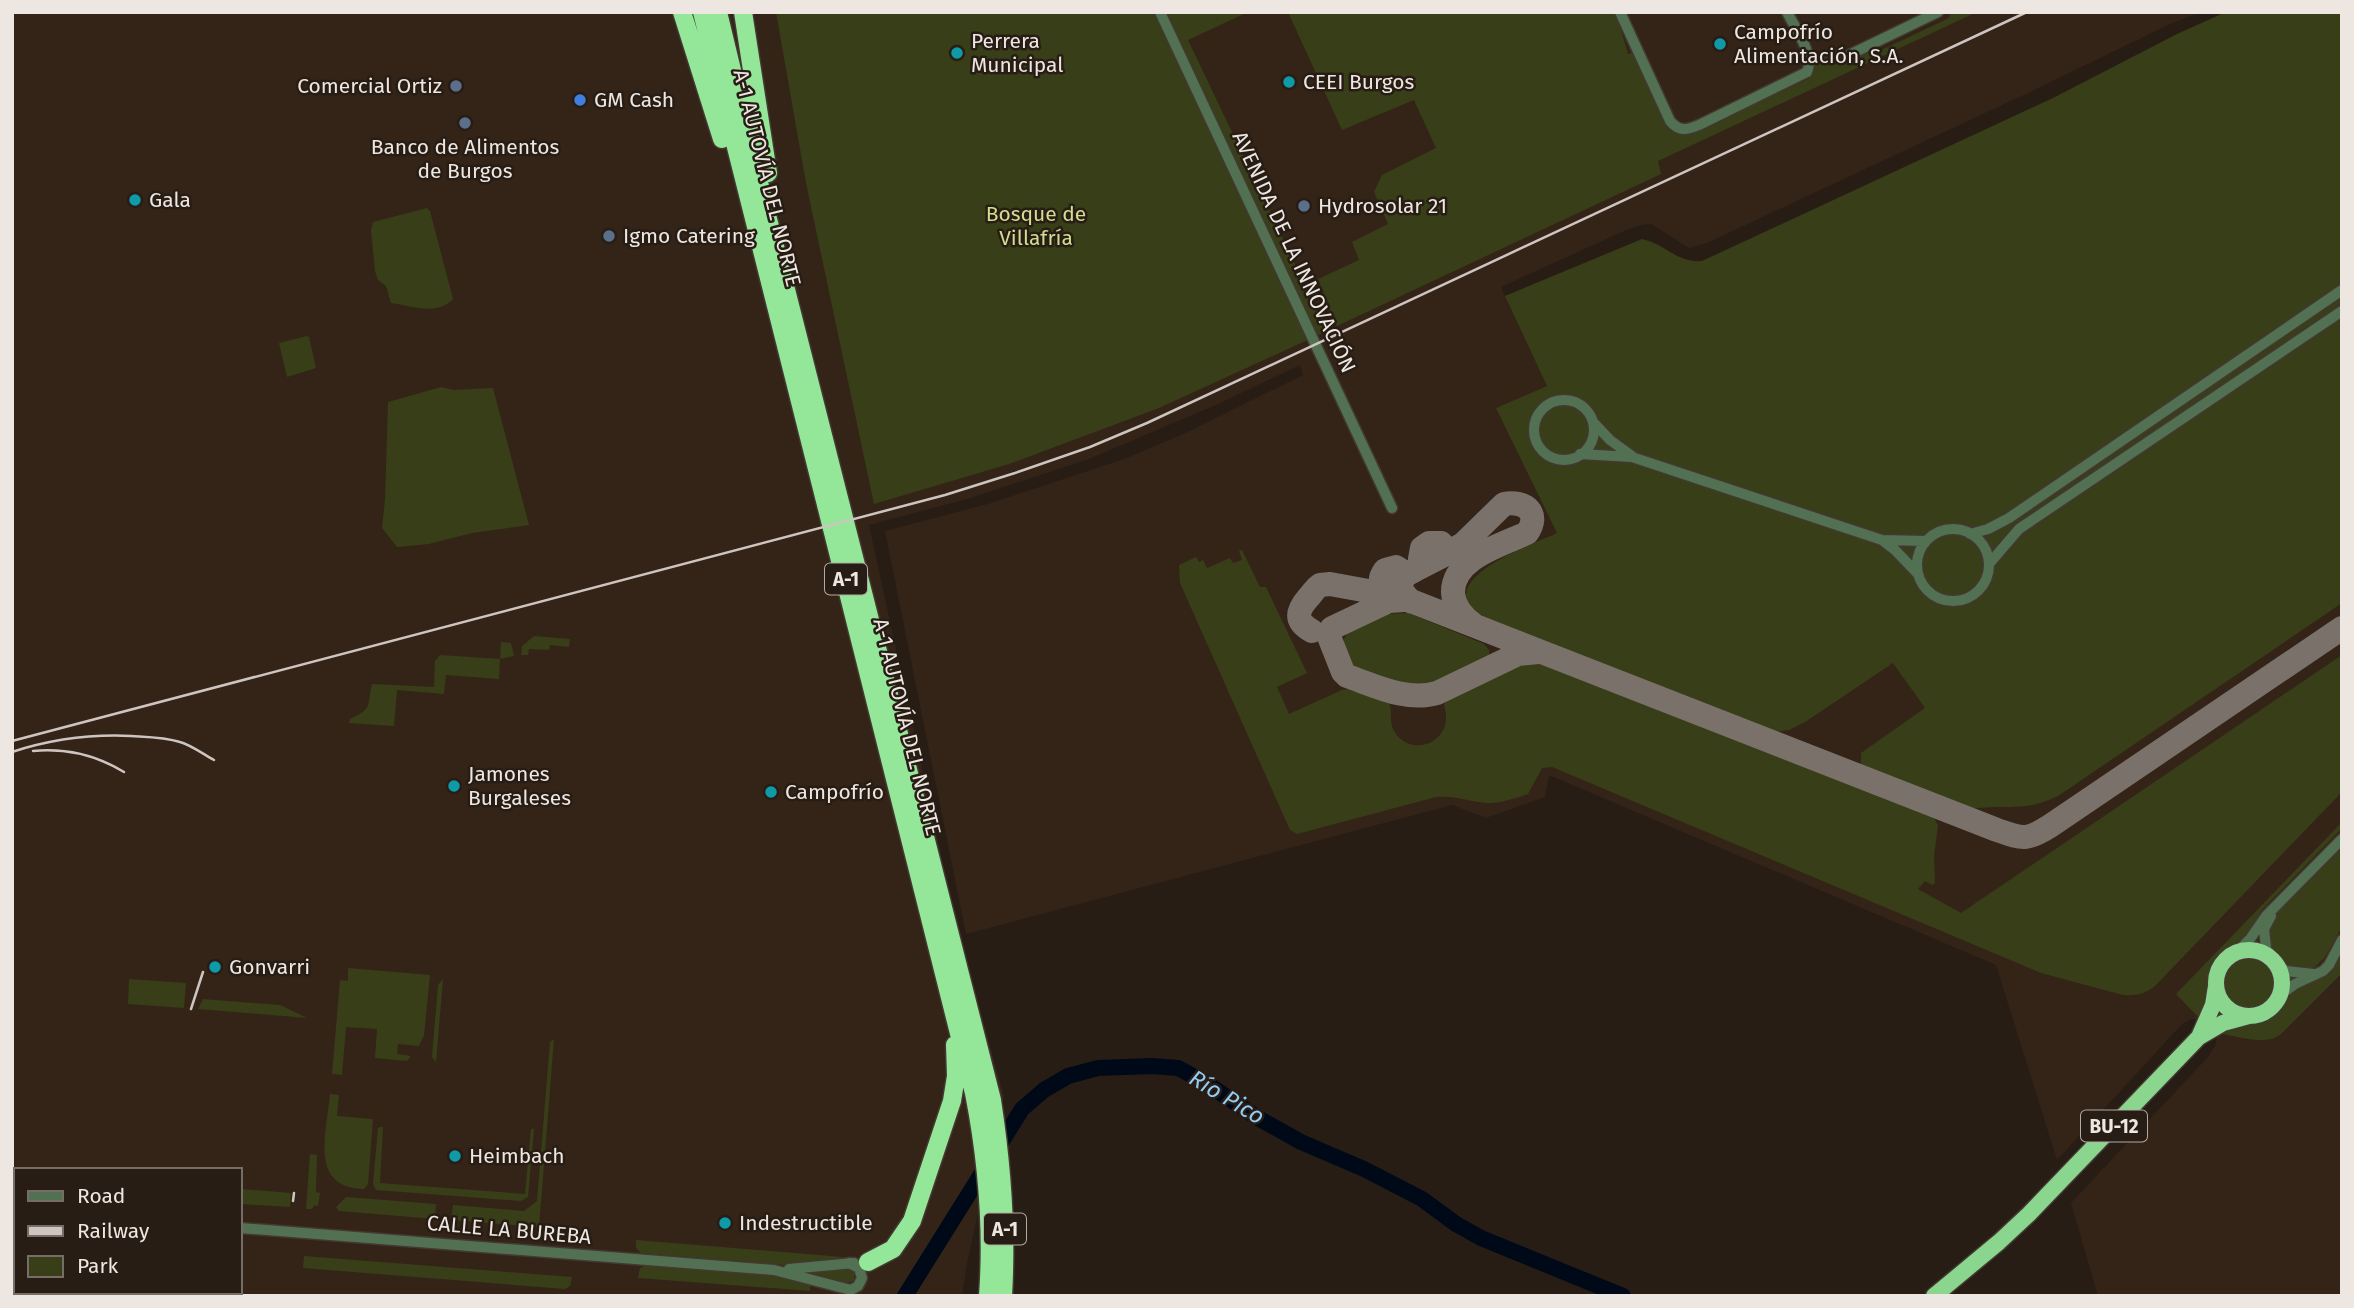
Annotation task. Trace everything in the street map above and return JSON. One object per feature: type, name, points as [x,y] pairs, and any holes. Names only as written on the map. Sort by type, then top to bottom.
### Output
[{"type":"highway","points":[[682,12],[740,199],[778,339],[789,354]]},
{"type":"highway","name":"A-1 AUTOVÍA DEL NORTE","points":[[702,12],[970,1074],[985,1147],[988,1183],[991,1245],[988,1296]]},
{"type":"highway","name":"A-1 AUTOVÍA DEL NORTE","points":[[718,12],[992,1100],[1002,1162],[1005,1208],[1003,1296]]},
{"type":"highway","name":"A-1","points":[[743,12],[797,331]]},
{"type":"highway","points":[[868,1262],[893,1249],[912,1221],[955,1088],[956,1063],[952,1032],[912,866],[909,828]]},
{"type":"highway","points":[[2236,953],[2258,952],[2270,958],[2281,977],[2279,996]]},
{"type":"highway","name":"BU-12","points":[[2199,1037],[2213,1005],[2222,965],[2236,953]]},
{"type":"highway","points":[[2216,984],[2222,1003],[2230,1010],[2249,1016]]},
{"type":"highway","name":"BU-12","points":[[1934,1296],[2028,1214],[2199,1037],[2224,1023],[2267,1011],[2279,996]]},
{"type":"street","name":"AVENIDA DE LA INNOVACIÓN","points":[[1160,12],[1392,508]]},
{"type":"street","points":[[1620,12],[1670,121],[1682,130],[1699,125],[1807,72],[1810,68],[1809,59],[1787,12]]},
{"type":"street","points":[[1849,55],[1937,12]]},
{"type":"street","points":[[1970,534],[1988,529],[2009,518],[2342,290]]},
{"type":"street","points":[[1989,564],[2019,529],[2342,311]]},
{"type":"street","points":[[1632,457],[1592,422],[1584,408],[1567,400],[1548,404],[1536,419],[1535,439],[1548,454],[1566,459],[1580,454],[1632,457],[1882,540],[1926,541]]},
{"type":"street","points":[[1580,454],[1590,444],[1593,435],[1592,422]]},
{"type":"street","points":[[1882,540],[1918,574],[1930,593],[1952,601],[1964,600],[1983,586],[1989,564],[1986,551],[1970,534],[1947,530],[1926,541],[1917,562],[1918,574]]},
{"type":"street","points":[[2236,953],[2266,916],[2342,839]]},
{"type":"street","points":[[2274,909],[2264,929],[2270,958],[2287,971],[2314,974]]},
{"type":"street","points":[[2279,996],[2295,984],[2323,971],[2342,940]]},
{"type":"street","name":"CALLE LA BUREBA","points":[[242,1228],[774,1270],[868,1262]]},
{"type":"street","name":"CALLE LA BUREBA","points":[[774,1270],[850,1290],[860,1282],[861,1272],[859,1268],[849,1264]]},
{"type":"shaded area","points":[[12,12],[2201,12],[2172,23],[1707,243],[1689,248],[1651,224],[1641,225],[1501,287],[1547,386],[1496,408],[2342,412],[2342,1296],[2098,1296],[2071,1203],[2208,1057],[2218,1034],[2200,1019],[2191,1019],[2182,1024],[2057,1160],[1996,965],[1549,775],[1545,797],[1486,818],[1452,805],[966,934],[885,531],[988,504],[1127,458],[1190,431],[1303,375],[1300,365],[1218,404],[1089,459],[967,499],[869,525],[957,929],[1004,1096],[962,1296],[12,1296]]},
{"type":"green space","name":"Bosque de Villafría","points":[[776,12],[1248,12],[1188,40],[1327,331],[1159,408],[1009,464],[874,504],[806,183]]},
{"type":"green space","points":[[1288,12],[1616,12],[1628,54],[1632,53],[1669,129],[1680,135],[1694,133],[1808,79],[1814,71],[1816,57],[1842,45],[1850,61],[1871,50],[1875,53],[1949,18],[1950,12],[1977,12],[1658,161],[1661,174],[1337,326],[1318,279],[1359,260],[1352,242],[1388,224],[1374,192],[1382,175],[1436,148],[1414,100],[1342,130]]},
{"type":"green space","points":[[2226,12],[2342,12],[2342,603],[2058,796],[2029,805],[1970,809],[1861,767],[1861,753],[1925,708],[1893,663],[1805,722],[1789,730],[1775,732],[1480,617],[1468,603],[1467,590],[1475,577],[1490,565],[1557,533],[1496,408],[1547,386],[1505,296],[1642,239],[1685,259],[1702,261],[2053,98],[2177,34]]},
{"type":"green space","points":[[427,208],[453,299],[432,309],[391,303],[386,286],[378,280],[375,271],[371,230],[373,222]]},
{"type":"green space","points":[[307,336],[316,368],[287,377],[279,343]]},
{"type":"green space","points":[[441,387],[454,390],[493,388],[529,525],[472,533],[429,544],[397,547],[382,528],[388,402]]},
{"type":"green space","points":[[1242,550],[1260,587],[1266,587],[1307,673],[1277,687],[1289,714],[1342,690],[1360,690],[1389,702],[1392,726],[1396,734],[1408,743],[1422,745],[1436,739],[1445,726],[1444,704],[1448,698],[1524,662],[1535,662],[1934,818],[1938,825],[1934,856],[1935,883],[1932,885],[1925,881],[1918,889],[1961,913],[2342,655],[2342,792],[2155,986],[2144,993],[2132,995],[2123,995],[2041,973],[1552,767],[1542,768],[1528,794],[1508,800],[1488,803],[1436,797],[1297,834],[1290,830],[1180,583],[1179,565],[1196,557],[1199,562],[1203,560],[1207,568],[1230,558],[1233,563],[1242,560],[1239,551]]},
{"type":"green space","points":[[1409,613],[1484,644],[1489,650],[1489,656],[1485,661],[1419,689],[1411,689],[1355,670],[1343,645],[1349,631],[1387,614]]},
{"type":"green space","points":[[534,636],[570,639],[569,647],[550,645],[549,650],[529,649],[528,655],[521,655],[522,646]]},
{"type":"green space","points":[[501,642],[511,643],[514,656],[500,659]]},
{"type":"green space","points":[[440,655],[500,659],[499,679],[446,675],[444,694],[397,690],[394,726],[349,723],[350,719],[366,709],[372,684],[434,687],[435,661]]},
{"type":"green space","points":[[2342,822],[2342,828],[2261,911],[2247,937],[2217,961],[2212,969],[2209,995],[2200,1019],[2176,994]]},
{"type":"green space","points":[[2342,846],[2342,927],[2325,957],[2315,967],[2304,971],[2284,966],[2268,948],[2266,934],[2274,916]]},
{"type":"green space","points":[[2342,952],[2342,973],[2280,1035],[2258,1040],[2218,1033],[2233,1025],[2268,1016],[2292,990],[2329,973]]},
{"type":"green space","points":[[2249,956],[2268,964],[2276,983],[2268,1002],[2249,1010],[2230,1002],[2222,983],[2230,964]]},
{"type":"green space","points":[[348,968],[430,975],[424,1035],[419,1046],[398,1044],[397,1054],[411,1056],[407,1061],[375,1058],[377,1029],[346,1027],[342,1075],[332,1074],[340,980],[348,981]]},
{"type":"green space","points":[[129,979],[186,983],[184,1008],[128,1004]]},
{"type":"green space","points":[[443,979],[436,1062],[432,1057],[438,985]]},
{"type":"green space","points":[[203,999],[280,1005],[307,1018],[198,1009]]},
{"type":"green space","points":[[554,1039],[539,1227],[451,1220],[453,1205],[524,1211],[537,1201],[550,1042]]},
{"type":"green space","points":[[330,1094],[339,1095],[337,1116],[373,1119],[368,1184],[364,1189],[346,1186],[335,1179],[328,1169],[325,1140]]},
{"type":"green space","points":[[383,1127],[380,1183],[525,1194],[531,1129],[534,1129],[528,1197],[521,1201],[376,1190],[373,1184],[378,1128]]},
{"type":"green space","points":[[310,1154],[317,1155],[316,1192],[320,1193],[318,1206],[306,1209]]},
{"type":"green space","points":[[242,1189],[291,1193],[290,1207],[242,1204]]},
{"type":"green space","points":[[346,1197],[436,1204],[435,1219],[339,1211],[336,1207]]},
{"type":"green space","points":[[636,1240],[843,1257],[784,1265],[641,1253],[636,1248]]},
{"type":"green space","points":[[304,1256],[572,1277],[570,1286],[565,1289],[303,1268]]},
{"type":"green space","points":[[646,1265],[774,1274],[806,1282],[810,1285],[810,1291],[638,1278],[640,1268]]},
{"type":"green space","points":[[847,1269],[854,1271],[854,1281],[846,1283],[806,1273]]},
{"type":"waterway","name":"Río Pico","points":[[905,1296],[1022,1109],[1044,1090],[1068,1076],[1098,1068],[1152,1066],[1178,1068],[1301,1142],[1364,1169],[1422,1199],[1456,1224],[1481,1238],[1623,1296]]},
{"type":"taxiway","points":[[1412,602],[1402,589],[1406,575],[1463,544],[1504,504],[1524,506],[1529,510],[1532,519],[1527,533],[1480,554],[1469,562],[1455,581],[1455,603],[1474,625]]},
{"type":"taxiway","points":[[1400,597],[1382,584],[1385,570],[1396,567],[1407,574],[1448,553],[1441,543],[1429,543],[1422,548],[1420,559]]},
{"type":"taxiway","points":[[1312,631],[1302,623],[1299,616],[1304,603],[1320,585],[1330,584],[1401,597],[1997,830],[2024,837],[2050,826],[2342,628]]},
{"type":"taxiway","points":[[1404,600],[1389,601],[1332,628],[1328,634],[1347,676],[1392,692],[1426,695],[1437,693],[1518,654],[1538,652]]},
{"type":"railway","points":[[12,741],[945,495],[1090,447],[1147,423],[2027,12]]},
{"type":"railway","points":[[12,752],[71,738],[131,736],[180,742],[214,760]]},
{"type":"railway","points":[[33,751],[80,754],[124,772]]},
{"type":"railway","points":[[191,1009],[203,972]]},
{"type":"railway","points":[[293,1201],[294,1193]]},
{"type":"place","name":"Campofrío Alimentación, S.A.","points":[[1720,44]]},
{"type":"place","name":"Perrera Municipal","points":[[957,53]]},
{"type":"place","name":"CEEI Burgos","points":[[1289,82]]},
{"type":"place","name":"Comercial Ortiz","points":[[456,86]]},
{"type":"place","name":"GM Cash","points":[[580,100]]},
{"type":"place","name":"Banco de Alimentos de Burgos","points":[[465,123]]},
{"type":"place","name":"Gala","points":[[135,200]]},
{"type":"place","name":"Hydrosolar 21","points":[[1304,206]]},
{"type":"place","name":"Igmo Catering","points":[[609,236]]},
{"type":"place","name":"Jamones Burgaleses","points":[[454,786]]},
{"type":"place","name":"Campofrío","points":[[771,792]]},
{"type":"place","name":"Gonvarri","points":[[215,967]]},
{"type":"place","name":"Heimbach","points":[[455,1156]]},
{"type":"place","name":"Indestructible","points":[[725,1223]]}]
